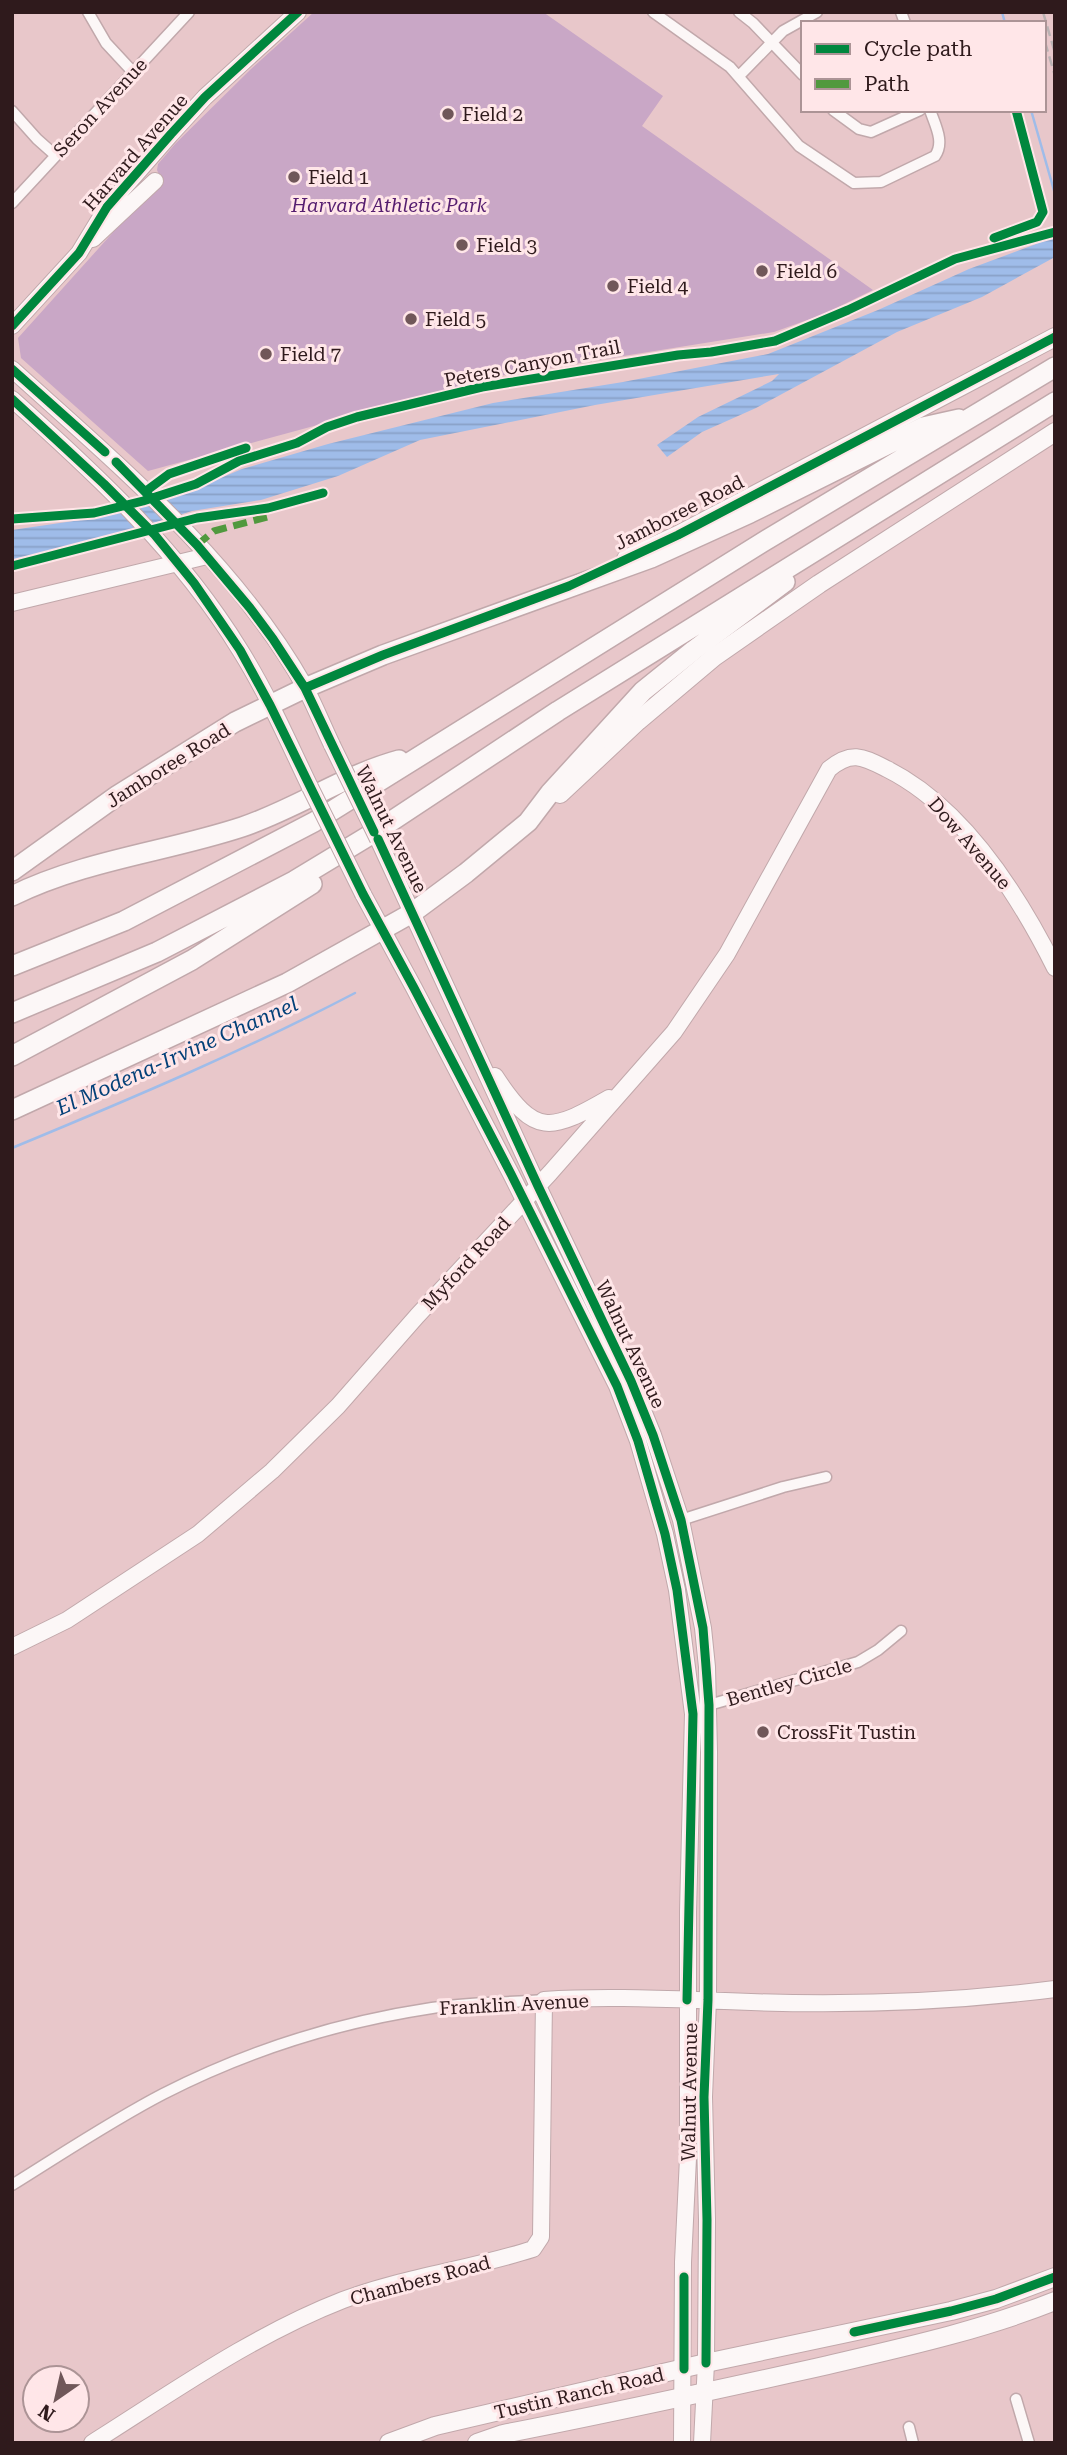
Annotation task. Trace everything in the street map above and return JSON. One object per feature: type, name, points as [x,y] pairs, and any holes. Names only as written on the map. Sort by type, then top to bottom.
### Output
[{"type":"highway","points":[[12,966],[124,922],[314,822],[763,542],[1055,367]]},
{"type":"highway","points":[[12,1013],[157,952],[282,888],[375,832],[558,711],[1055,402]]},
{"type":"highway","points":[[569,586],[651,558],[750,513],[923,427],[977,415]]},
{"type":"highway","points":[[17,1107],[287,983],[412,913],[495,851],[528,822],[550,793],[643,691],[785,582],[815,552]]},
{"type":"highway","name":"Jamboree Road","points":[[12,871],[118,795],[235,722],[305,688],[383,655],[569,586]]},
{"type":"highway","points":[[12,896],[65,874],[251,824],[392,762],[430,751]]},
{"type":"highway","points":[[12,1056],[192,960],[341,865],[457,778]]},
{"type":"highway","points":[[12,856],[118,795]]},
{"type":"main road","name":"Harvard Avenue","points":[[12,326],[79,253],[107,207],[171,134],[230,73],[298,12]]},
{"type":"main road","points":[[79,253],[155,181]]},
{"type":"main road","name":"Jamboree Road","points":[[569,586],[678,535],[1055,337]]},
{"type":"main road","name":"Walnut Avenue","points":[[12,369],[148,493],[181,527],[250,608],[305,688],[395,874],[631,1381],[653,1435],[681,1520],[703,1628],[709,1705],[708,2000],[704,2097],[706,2363],[702,2443]]},
{"type":"main road","name":"Walnut Avenue","points":[[12,399],[154,534],[240,650],[363,894],[524,1200],[617,1386],[638,1441],[665,1534],[677,1590],[693,1713],[682,2443]]},
{"type":"main road","points":[[528,822],[638,721],[714,657],[819,584],[1055,432]]},
{"type":"main road","points":[[12,603],[206,556]]},
{"type":"main road","name":"Dow Avenue","points":[[850,756],[865,758],[895,773],[925,792],[951,817],[979,848],[1030,918],[1055,968]]},
{"type":"main road","name":"Myford Road","points":[[12,1647],[67,1620],[198,1534],[272,1471],[338,1406],[538,1186],[688,1013],[727,954],[829,769],[850,756]]},
{"type":"main road","points":[[466,1031],[504,1089],[520,1108],[536,1121],[553,1125],[564,1122],[621,1091]]},
{"type":"main road","name":"Franklin Avenue","points":[[544,2000],[957,2000],[1055,1989]]},
{"type":"main road","name":"Chambers Road","points":[[92,2443],[222,2360],[342,2301],[407,2279],[533,2249],[541,2237],[544,2000]]},
{"type":"main road","points":[[686,2210],[706,2209]]},
{"type":"main road","name":"Tustin Ranch Road","points":[[389,2443],[435,2426],[706,2363],[951,2311],[1055,2277]]},
{"type":"main road","name":"Tustin Ranch Road","points":[[477,2443],[503,2434],[946,2337],[999,2322],[1055,2301]]},
{"type":"street","points":[[88,12],[106,43],[132,71]]},
{"type":"street","name":"Seron Avenue","points":[[12,203],[189,12]]},
{"type":"street","points":[[653,12],[740,75],[799,146],[854,183],[881,182],[930,160],[939,148],[940,140],[931,112]]},
{"type":"street","points":[[739,12],[801,73]]},
{"type":"street","points":[[740,75],[771,41],[794,23],[817,12]]},
{"type":"street","points":[[12,111],[55,155]]},
{"type":"street","points":[[836,112],[859,129],[871,132],[916,112]]},
{"type":"street","points":[[681,1520],[783,1487],[826,1477]]},
{"type":"street","name":"Bentley Circle","points":[[709,1705],[859,1662],[901,1631]]},
{"type":"street","name":"Franklin Avenue","points":[[12,2185],[164,2093],[281,2044],[343,2027],[433,2008],[544,2000]]},
{"type":"street","points":[[1016,2399],[1029,2443]]},
{"type":"street","points":[[909,2427],[913,2443]]},
{"type":"green space","name":"Harvard Athletic Park","points":[[314,12],[543,12],[663,96],[642,126],[873,290],[824,314],[774,332],[498,376],[148,471],[21,358],[18,338],[161,179],[157,170],[158,164],[175,144]]},
{"type":"water","points":[[1055,237],[1055,257],[982,297],[897,332],[756,408],[702,432],[667,457],[657,445],[698,417],[772,381],[779,374],[595,405],[420,440],[338,476],[261,500],[192,511],[119,534],[12,561],[12,530],[101,517],[192,490],[242,469],[328,444],[493,403],[623,382],[768,354],[878,310],[969,269]]},
{"type":"waterway","points":[[1002,12],[1004,21]]},
{"type":"waterway","points":[[1032,112],[1055,194]]},
{"type":"waterway","name":"El Modena-Irvine Channel","points":[[12,1148],[228,1055],[355,993]]},
{"type":"railway","points":[[1043,12],[1046,21]]},
{"type":"railway","points":[[1046,22],[1055,53]]},
{"type":"railway","points":[[1046,45],[1055,76]]},
{"type":"marked path","points":[[197,545],[214,531],[267,517]]},
{"type":"cycle path","points":[[12,326],[79,253],[107,207],[171,134],[205,97],[298,12]]},
{"type":"cycle path","points":[[994,238],[1037,222],[1043,212],[1017,112]]},
{"type":"cycle path","name":"Peters Canyon Trail","points":[[12,519],[94,513],[143,501],[196,484],[239,461],[297,443],[327,427],[357,417],[482,387],[775,341],[955,259],[1055,232]]},
{"type":"cycle path","points":[[305,688],[383,655],[569,586],[678,535],[1055,337]]},
{"type":"cycle path","points":[[12,369],[105,452]]},
{"type":"cycle path","points":[[12,399],[154,534],[194,583],[240,650],[363,894],[511,1174],[617,1386],[638,1441],[665,1534],[677,1590],[693,1714],[687,2000]]},
{"type":"cycle path","points":[[146,491],[169,474],[246,448]]},
{"type":"cycle path","points":[[116,462],[197,545],[273,639],[305,688],[374,832]]},
{"type":"cycle path","points":[[12,566],[197,518],[268,508],[323,493]]},
{"type":"cycle path","points":[[378,839],[631,1381],[653,1435],[681,1520],[703,1628],[709,1705],[708,2000],[704,2097],[706,2363]]},
{"type":"cycle path","points":[[684,2277],[684,2369]]},
{"type":"cycle path","points":[[854,2332],[996,2299],[1055,2277]]},
{"type":"place","name":"Field 2","points":[[448,114]]},
{"type":"place","name":"Field 1","points":[[294,177]]},
{"type":"place","name":"Field 3","points":[[462,245]]},
{"type":"place","name":"Field 6","points":[[762,271]]},
{"type":"place","name":"Field 4","points":[[613,286]]},
{"type":"place","name":"Field 5","points":[[411,319]]},
{"type":"place","name":"Field 7","points":[[266,354]]},
{"type":"place","name":"CrossFit Tustin","points":[[763,1732]]}]
